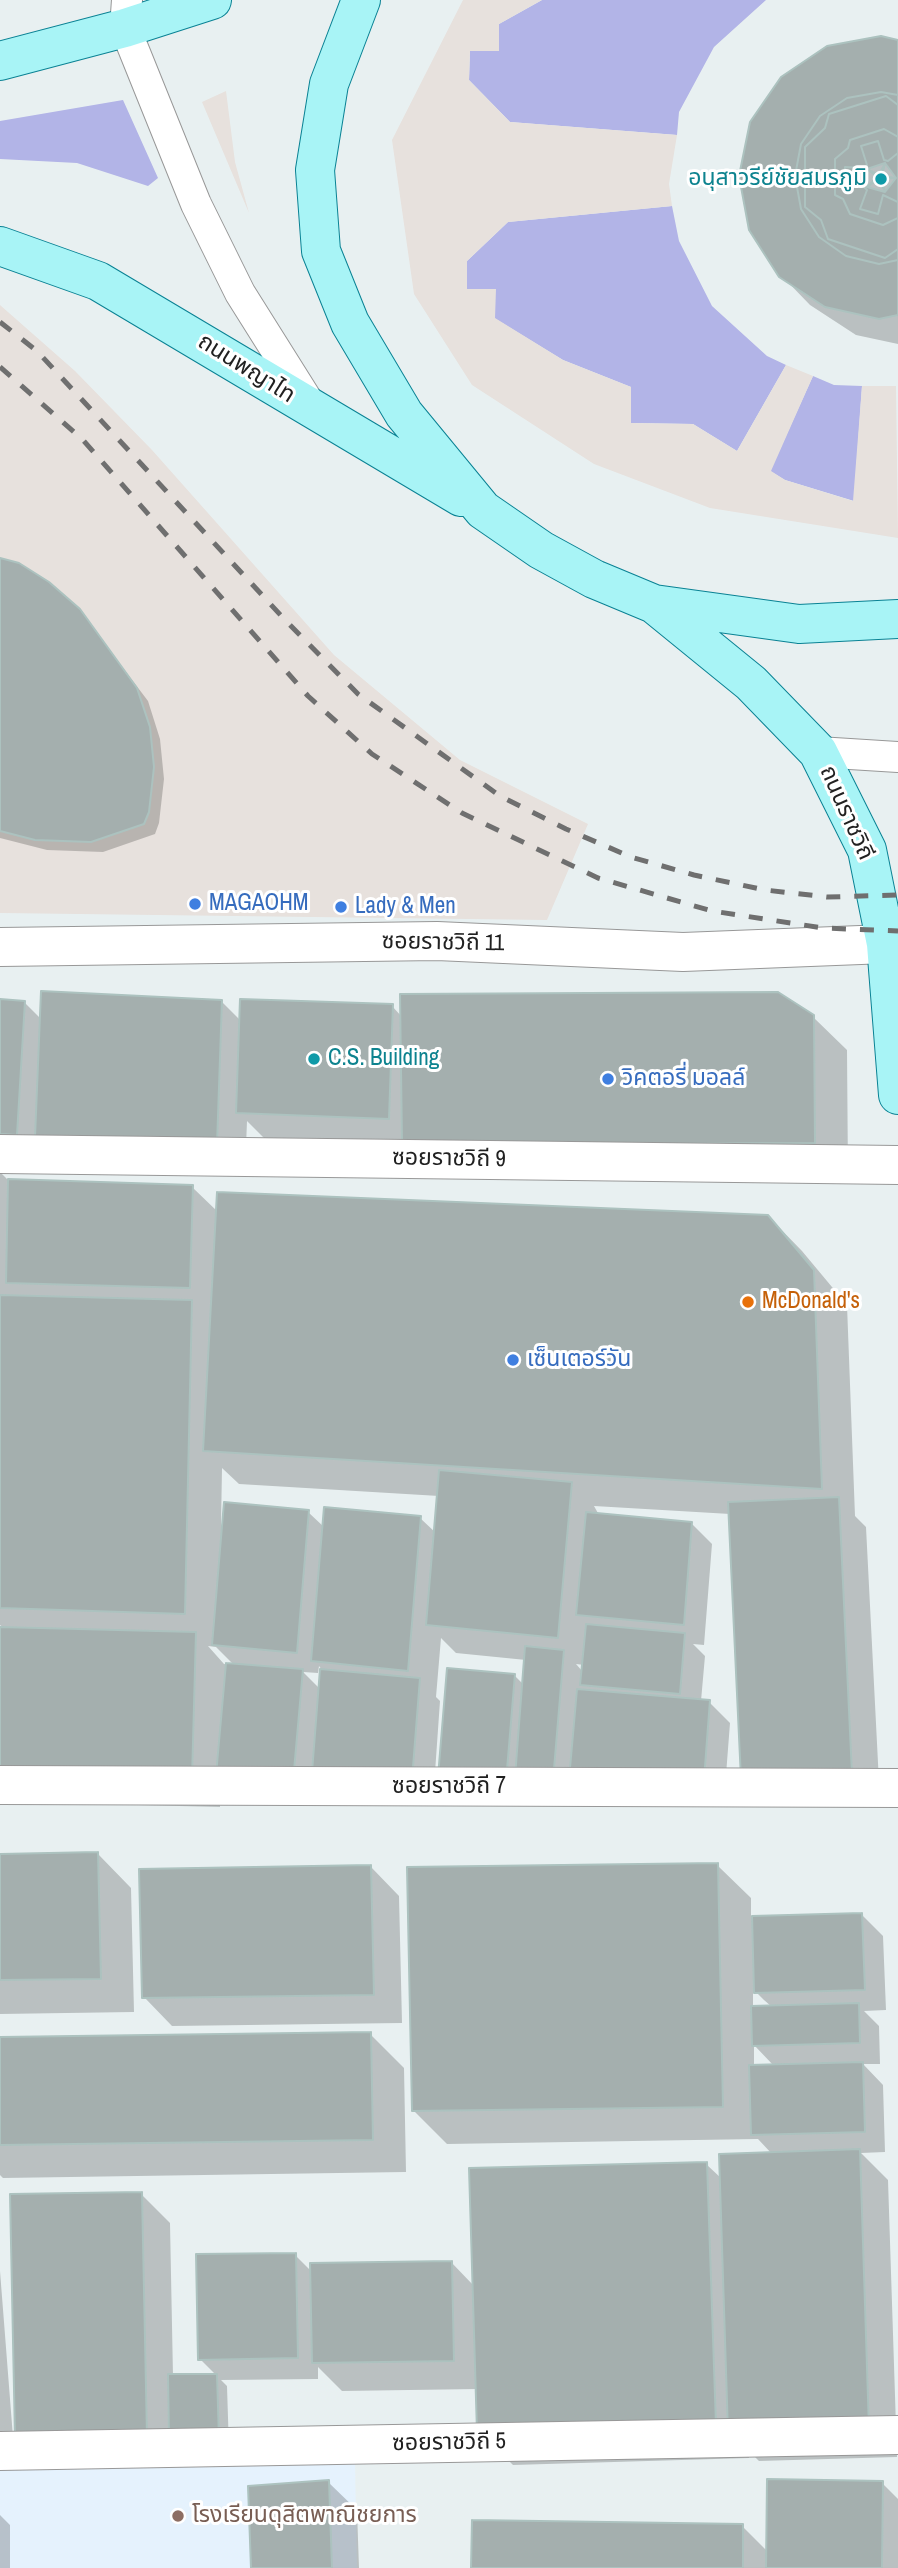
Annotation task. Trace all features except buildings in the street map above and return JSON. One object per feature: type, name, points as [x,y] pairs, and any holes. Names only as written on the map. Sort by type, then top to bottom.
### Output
[{"type":"main road","points":[[0,61],[126,14],[212,0]]},
{"type":"main road","points":[[361,0],[329,84],[315,170],[321,251],[350,323],[404,414],[483,510],[541,550],[594,579],[654,604],[799,624],[898,619]]},
{"type":"main road","name":"ถนนพญาไท","points":[[0,246],[98,281],[172,322],[315,412],[483,510]]},
{"type":"main road","name":"ถนนราชวิถี","points":[[654,604],[751,683],[818,752],[867,850],[886,944],[898,1095]]},
{"type":"street","name":"ซอยราชวิถี 11","points":[[0,947],[438,941],[683,952],[886,944]]},
{"type":"street","name":"ซอยราชวิถี 9","points":[[0,1154],[898,1165]]},
{"type":"street","name":"ซอยราชวิถี 7","points":[[0,1785],[898,1788]]},
{"type":"street","name":"ซอยราชวิถี 5","points":[[0,2451],[898,2435]]},
{"type":"lane","points":[[126,14],[196,204],[240,293],[315,412]]},
{"type":"lane","points":[[818,752],[898,757]]},
{"type":"shaded area","points":[[463,0],[542,0],[499,24],[499,51],[470,51],[469,80],[510,122],[677,135],[669,184],[672,206],[508,222],[467,261],[467,289],[496,289],[495,318],[563,360],[631,387],[631,423],[693,424],[737,451],[786,365],[813,376],[771,471],[785,480],[853,501],[862,386],[896,386],[898,538],[710,508],[594,464],[472,385],[414,294],[392,140]]},
{"type":"shaded area","points":[[542,0],[766,0],[714,47],[679,112],[677,135],[510,122],[469,80],[470,51],[499,24]]},
{"type":"shaded area","points":[[226,91],[235,162],[249,213],[202,102]]},
{"type":"shaded area","points":[[123,100],[158,178],[148,186],[77,163],[0,159],[0,121]]},
{"type":"shaded area","points":[[672,206],[679,241],[712,306],[767,356],[786,365],[737,451],[693,424],[631,423],[631,387],[563,360],[494,318],[467,289],[467,261],[508,222]]},
{"type":"shaded area","points":[[0,305],[75,371],[152,450],[334,655],[460,760],[588,824],[547,920],[0,913]]},
{"type":"shaded area","points":[[813,376],[834,385],[862,386],[854,501],[785,480],[770,471]]},
{"type":"shaded area","name":"โรงเรียนดุสิตพาณิชยการ","points":[[349,2444],[355,2464],[357,2568],[0,2568],[0,2451]]},
{"type":"railway","points":[[0,322],[37,351],[286,621],[358,694],[500,796],[631,857],[694,875],[765,890],[827,897],[898,895]]},
{"type":"railway","points":[[0,367],[83,440],[308,696],[372,754],[462,813],[598,878],[712,911],[823,928],[898,931]]},
{"type":"place","name":"อนุสาวรีย์ชัยสมรภูมิ","points":[[881,179]]},
{"type":"place","name":"MAGAOHM","points":[[195,904]]},
{"type":"place","name":"Lady & Men","points":[[341,907]]},
{"type":"place","name":"C.S. Building","points":[[314,1059]]},
{"type":"place","name":"วิคตอรี่ มอลล์","points":[[608,1079]]},
{"type":"place","name":"McDonald's","points":[[748,1302]]},
{"type":"place","name":"เซ็นเตอร์วัน","points":[[513,1360]]},
{"type":"place","name":"โรงเรียนดุสิตพาณิชยการ","points":[[178,2516]]}]
